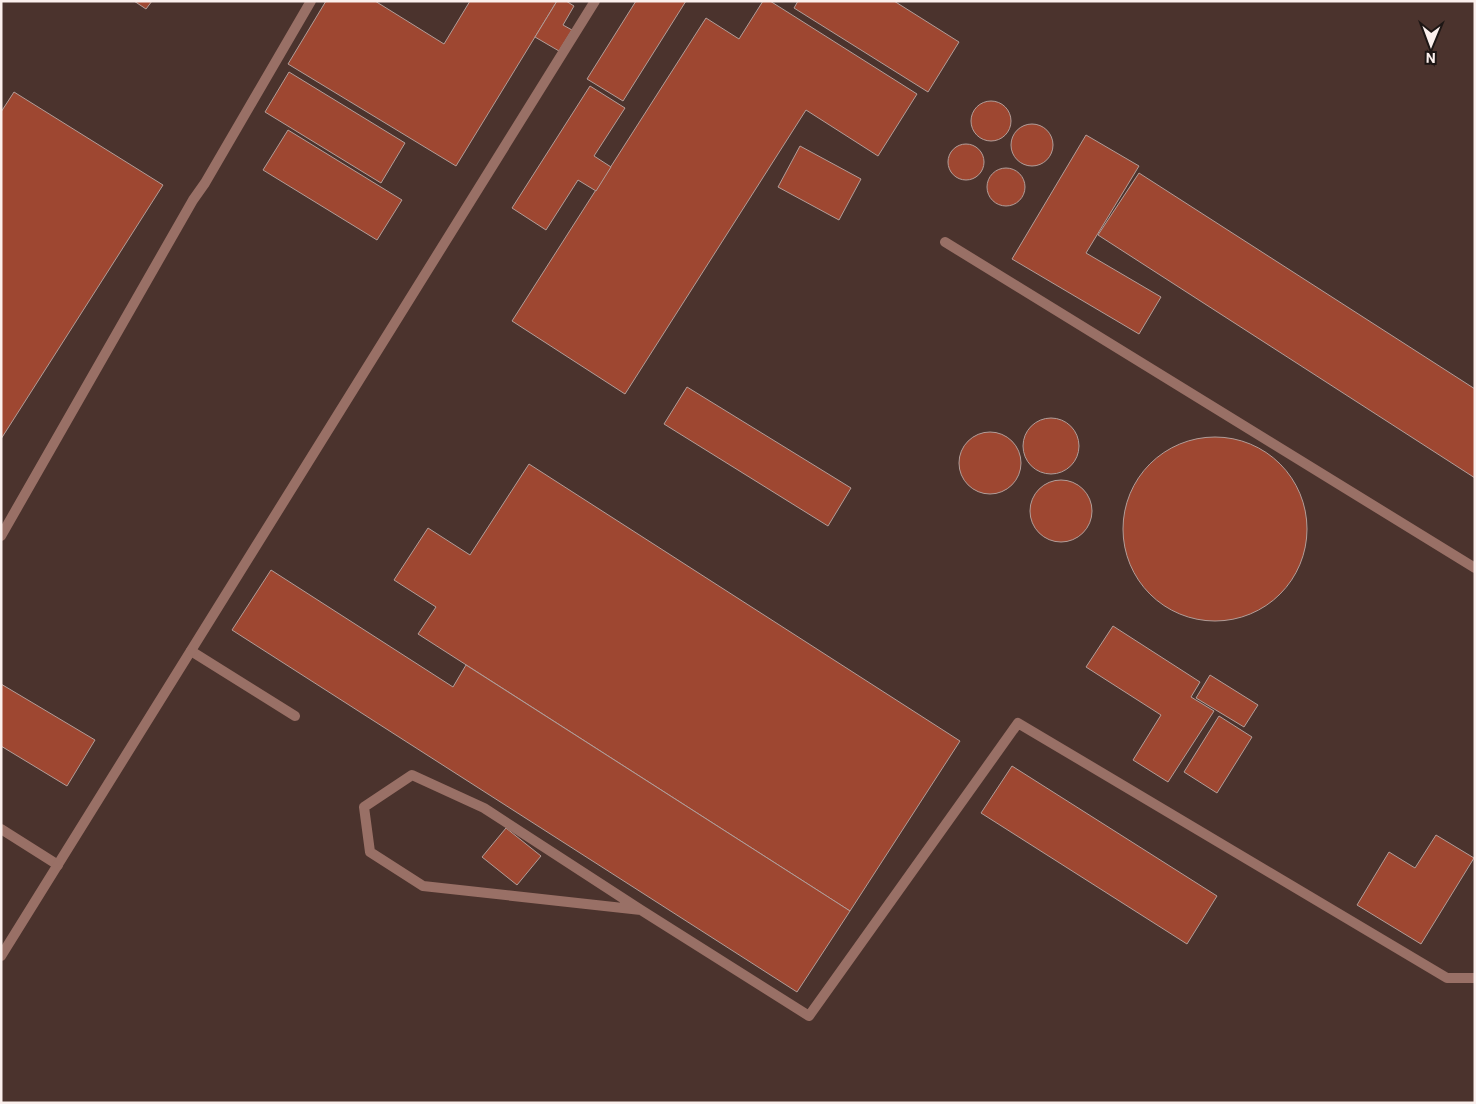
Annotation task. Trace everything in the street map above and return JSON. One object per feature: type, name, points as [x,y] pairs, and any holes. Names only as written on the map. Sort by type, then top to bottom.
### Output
[{"type":"lane","points":[[1,536],[193,200],[205,183],[311,1]]},
{"type":"lane","points":[[1,956],[595,1]]},
{"type":"lane","points":[[945,242],[1475,568]]},
{"type":"lane","points":[[191,651],[295,716]]},
{"type":"lane","points":[[641,910],[423,886],[370,852],[364,807],[412,774],[484,808],[641,910],[810,1016],[1018,723],[1447,978],[1475,978]]},
{"type":"lane","points":[[1,829],[58,865]]},
{"type":"shaded area","points":[[1,1],[1475,1],[1475,1103],[1,1103]]},
{"type":"building","points":[[134,1],[152,1],[146,9]]},
{"type":"building","points":[[326,1],[375,1],[444,44],[470,1],[557,1],[456,166],[288,64]]},
{"type":"building","points":[[557,1],[566,1],[574,6],[563,25],[572,30],[559,51],[535,37]]},
{"type":"building","points":[[636,1],[686,1],[623,101],[587,79]]},
{"type":"building","points":[[763,1],[770,1],[917,94],[878,156],[806,110],[625,394],[512,321],[706,18],[739,39]]},
{"type":"building","points":[[798,1],[894,1],[959,42],[928,92],[794,8]]},
{"type":"building","points":[[289,72],[405,143],[381,183],[265,112]]},
{"type":"building","points":[[590,86],[625,108],[594,156],[611,167],[596,191],[578,180],[546,230],[512,208]]},
{"type":"building","points":[[14,92],[163,185],[1,439],[1,112]]},
{"type":"building","points":[[995,101],[1002,104],[1008,110],[1011,121],[1010,129],[1002,138],[995,141],[987,141],[980,138],[972,129],[971,117],[974,110],[983,102]]},
{"type":"building","points":[[1032,124],[1047,130],[1053,145],[1047,160],[1032,166],[1017,160],[1011,145],[1017,130]]},
{"type":"building","points":[[288,130],[402,200],[377,240],[263,170]]},
{"type":"building","points":[[1086,135],[1139,166],[1086,253],[1161,297],[1139,334],[1012,259]]},
{"type":"building","points":[[966,144],[979,149],[984,162],[979,175],[966,180],[953,175],[948,162],[953,149]]},
{"type":"building","points":[[800,146],[861,179],[839,220],[778,187]]},
{"type":"building","points":[[1006,168],[1020,173],[1025,187],[1020,201],[1006,206],[992,201],[987,187],[992,173]]},
{"type":"building","points":[[1139,173],[1475,389],[1475,478],[1098,235]]},
{"type":"building","points":[[687,387],[851,488],[828,526],[664,424]]},
{"type":"building","points":[[1051,418],[1062,420],[1071,426],[1077,435],[1079,446],[1077,457],[1071,466],[1062,472],[1051,474],[1040,472],[1031,466],[1025,457],[1023,446],[1025,435],[1031,426],[1040,420]]},
{"type":"building","points":[[990,432],[1007,437],[1012,441],[1016,446],[1021,463],[1016,480],[1012,485],[1007,489],[990,494],[973,489],[968,485],[964,480],[959,463],[964,446],[968,441],[973,437]]},
{"type":"building","points":[[1215,437],[1233,439],[1250,444],[1280,464],[1300,494],[1305,511],[1307,529],[1305,547],[1300,564],[1280,594],[1250,614],[1233,619],[1215,621],[1197,619],[1180,614],[1150,594],[1130,564],[1125,547],[1123,529],[1125,511],[1130,494],[1150,464],[1180,444],[1197,439]]},
{"type":"building","points":[[529,464],[960,741],[850,911],[418,634],[436,607],[394,580],[428,528],[470,555]]},
{"type":"building","points":[[1061,480],[1073,483],[1083,489],[1089,499],[1092,511],[1089,523],[1083,533],[1073,539],[1061,542],[1049,539],[1039,533],[1033,523],[1030,511],[1033,499],[1039,489],[1049,483]]},
{"type":"building","points":[[271,570],[453,687],[466,665],[850,911],[797,992],[232,630]]},
{"type":"building","points":[[1113,626],[1200,682],[1191,697],[1214,711],[1168,782],[1133,760],[1161,715],[1086,667]]},
{"type":"building","points":[[1210,675],[1258,705],[1244,727],[1196,698]]},
{"type":"building","points":[[1,684],[95,740],[67,786],[1,746]]},
{"type":"building","points":[[1219,716],[1252,737],[1217,793],[1184,772]]},
{"type":"building","points":[[1012,766],[1217,896],[1187,944],[981,813]]},
{"type":"building","points":[[506,828],[541,856],[517,885],[482,857]]},
{"type":"building","points":[[1436,835],[1474,858],[1421,944],[1357,905],[1389,852],[1415,868]]}]
